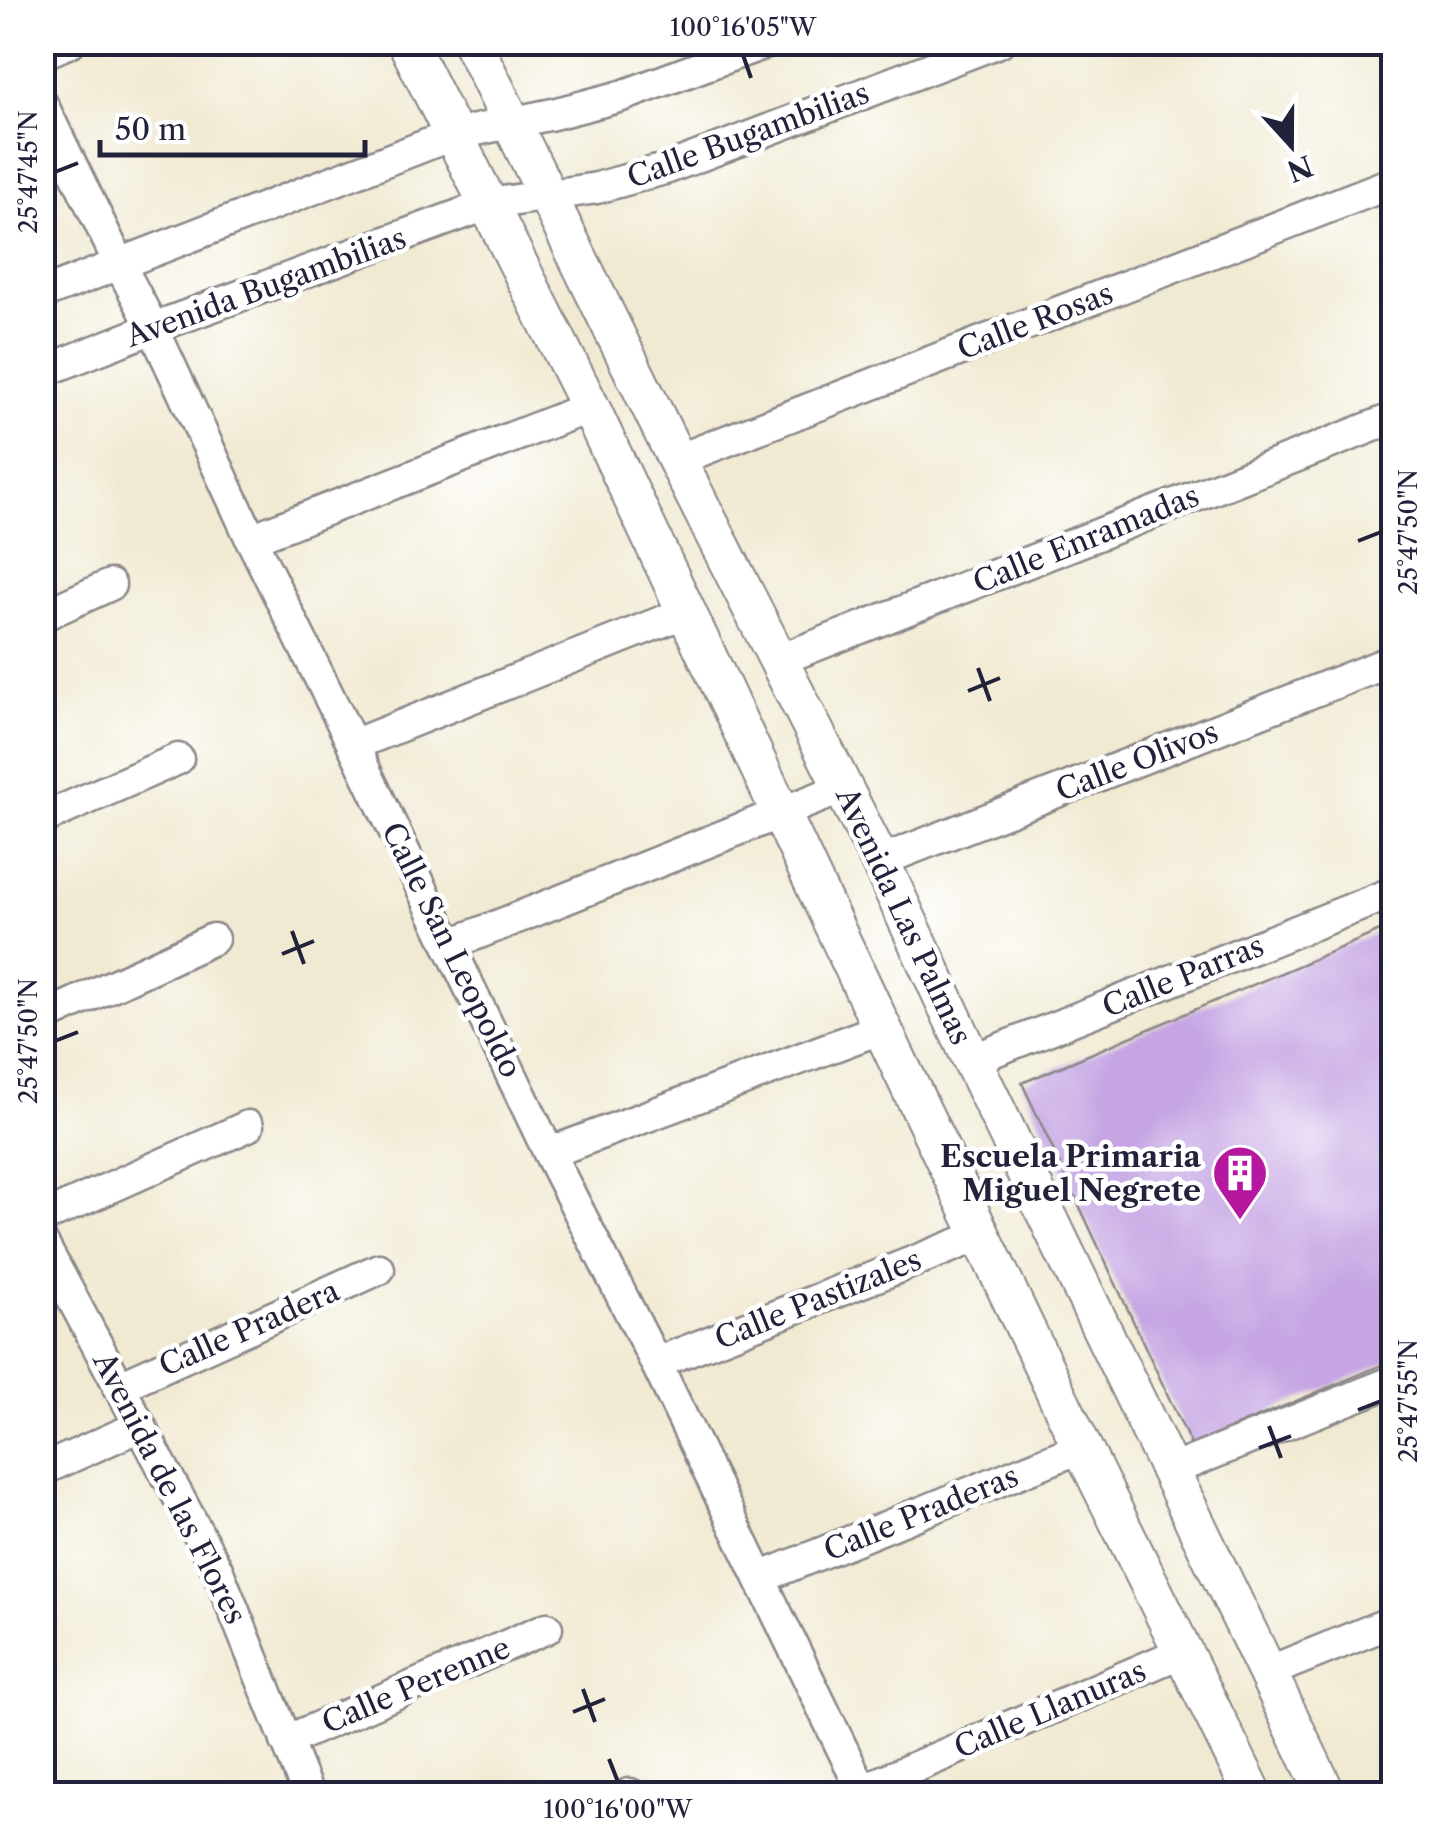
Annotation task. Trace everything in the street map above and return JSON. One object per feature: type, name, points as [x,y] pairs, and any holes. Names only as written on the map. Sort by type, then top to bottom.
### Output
[{"type":"street","points":[[42,54],[70,42]]},
{"type":"street","points":[[406,42],[590,407],[882,1028],[1252,1794]]},
{"type":"street","name":"Avenida Las Palmas","points":[[472,42],[880,861],[1326,1794]]},
{"type":"street","points":[[42,294],[452,135],[622,96],[768,42]]},
{"type":"street","name":"Calle Bugambilias","points":[[490,204],[597,188],[668,168],[1000,42]]},
{"type":"street","name":"Calle San Leopoldo","points":[[42,104],[863,1792]]},
{"type":"street","name":"Calle Rosas","points":[[677,460],[1394,182]]},
{"type":"street","name":"Avenida Bugambilias","points":[[42,372],[490,204]]},
{"type":"street","points":[[251,539],[590,407]]},
{"type":"street","name":"Calle Enramadas","points":[[779,660],[1394,418]]},
{"type":"street","points":[[42,616],[110,585]]},
{"type":"street","points":[[353,745],[686,612]]},
{"type":"street","name":"Calle Olivos","points":[[880,861],[1394,660]]},
{"type":"street","points":[[42,819],[178,759]]},
{"type":"street","points":[[449,946],[843,788]]},
{"type":"street","name":"Calle Parras","points":[[972,1060],[1394,892]]},
{"type":"street","points":[[42,1018],[213,939]]},
{"type":"street","points":[[549,1153],[882,1028]]},
{"type":"street","points":[[42,1218],[248,1126]]},
{"type":"street","name":"Calle Pastizales","points":[[656,1363],[981,1234]]},
{"type":"street","name":"Avenida de las Flores","points":[[42,1242],[217,1569],[308,1794]]},
{"type":"street","name":"Calle Pradera","points":[[118,1387],[379,1270]]},
{"type":"street","points":[[1170,1471],[1394,1380]]},
{"type":"street","points":[[42,1470],[140,1426]]},
{"type":"street","name":"Calle Praderas","points":[[760,1578],[1082,1447]]},
{"type":"street","points":[[1268,1672],[1394,1621]]},
{"type":"street","name":"Calle Perenne","points":[[286,1741],[546,1628]]},
{"type":"street","name":"Calle Llanuras","points":[[863,1792],[1182,1652]]},
{"type":"building","name":"Escuela Primaria Miguel Negrete","points":[[1394,925],[1394,1360],[1191,1445],[1022,1083]]},
{"type":"place","name":"Escuela Primaria Miguel Negrete","points":[[1240,1222]]}]
